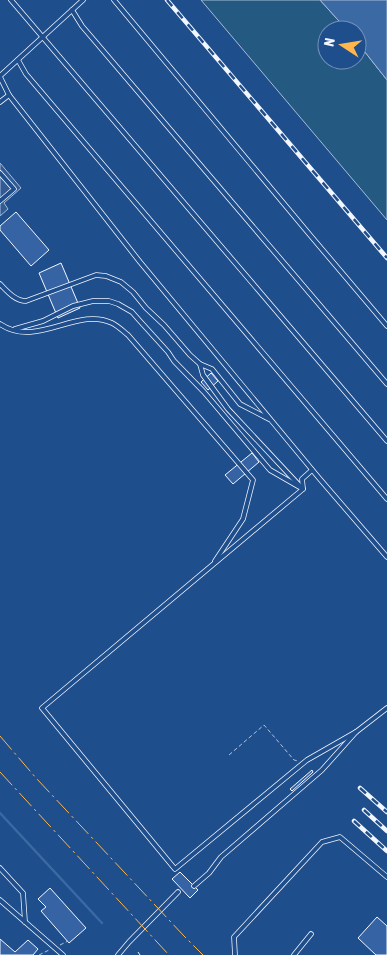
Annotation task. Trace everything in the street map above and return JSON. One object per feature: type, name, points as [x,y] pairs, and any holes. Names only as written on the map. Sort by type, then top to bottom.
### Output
[{"type":"lane","points":[[11,0],[387,442]]},
{"type":"lane","points":[[83,0],[0,77],[8,95],[140,262],[312,470],[387,557]]},
{"type":"lane","points":[[114,0],[387,326]]},
{"type":"lane","points":[[72,10],[88,34],[387,384]]},
{"type":"lane","points":[[18,60],[33,81],[387,499]]},
{"type":"lane","points":[[0,102],[8,95]]},
{"type":"lane","points":[[0,173],[14,189],[0,201]]},
{"type":"lane","points":[[0,284],[12,296],[21,301],[26,301],[96,275],[106,276],[121,282],[133,292],[190,355],[200,364],[212,368],[240,404],[271,420]]},
{"type":"lane","points":[[13,330],[43,321],[73,306],[93,301],[109,301],[118,304],[132,312],[140,320],[270,470],[303,489]]},
{"type":"lane","points":[[0,324],[26,333],[81,320],[97,320],[112,323],[128,335],[253,480],[243,519],[212,566]]},
{"type":"lane","points":[[200,364],[203,375],[228,409],[303,489]]},
{"type":"lane","points":[[303,489],[302,479],[312,470]]},
{"type":"lane","points":[[303,489],[42,708],[175,869],[307,760],[356,732],[387,708]]},
{"type":"lane","points":[[194,886],[221,857],[322,770],[356,732]]},
{"type":"lane","points":[[234,955],[234,937],[322,842],[340,837],[387,877]]},
{"type":"lane","points":[[0,868],[23,893],[25,922]]},
{"type":"lane","points":[[118,955],[178,892]]},
{"type":"lane","points":[[0,900],[63,955]]},
{"type":"lane","points":[[294,955],[311,934]]},
{"type":"path","points":[[230,755],[264,725],[294,760],[303,764]]},
{"type":"shaded area","points":[[201,0],[320,0],[338,20],[317,20],[317,70],[367,70],[367,55],[387,80],[387,220]]},
{"type":"shaded area","points":[[320,0],[387,0],[387,80],[367,55],[367,20],[338,20]]},
{"type":"shaded area","points":[[0,163],[21,188],[4,203],[8,209],[0,216]]},
{"type":"building","points":[[16,212],[49,250],[31,266],[0,230],[0,226]]},
{"type":"building","points":[[61,263],[80,308],[58,318],[39,273]]},
{"type":"building","points":[[211,373],[218,381],[208,390],[201,382]]},
{"type":"building","points":[[252,453],[259,462],[233,484],[225,475]]},
{"type":"building","points":[[312,770],[313,772],[292,791],[290,789]]},
{"type":"building","points":[[180,872],[198,890],[190,898],[172,879]]},
{"type":"building","points":[[50,888],[86,928],[69,943],[41,911],[46,907],[38,899]]},
{"type":"building","points":[[377,917],[387,926],[387,955],[376,955],[358,938]]},
{"type":"building","points":[[0,939],[15,952],[28,940],[38,949],[33,955],[0,955]]},
{"type":"waterway","points":[[0,813],[102,923]]},
{"type":"railway","points":[[167,0],[387,258]]},
{"type":"railway","points":[[360,788],[387,812]]},
{"type":"railway","points":[[364,810],[387,831]]},
{"type":"railway","points":[[354,821],[387,851]]},
{"type":"power","points":[[0,736],[36,778],[203,955]]},
{"type":"power","points":[[0,772],[169,955]]}]
